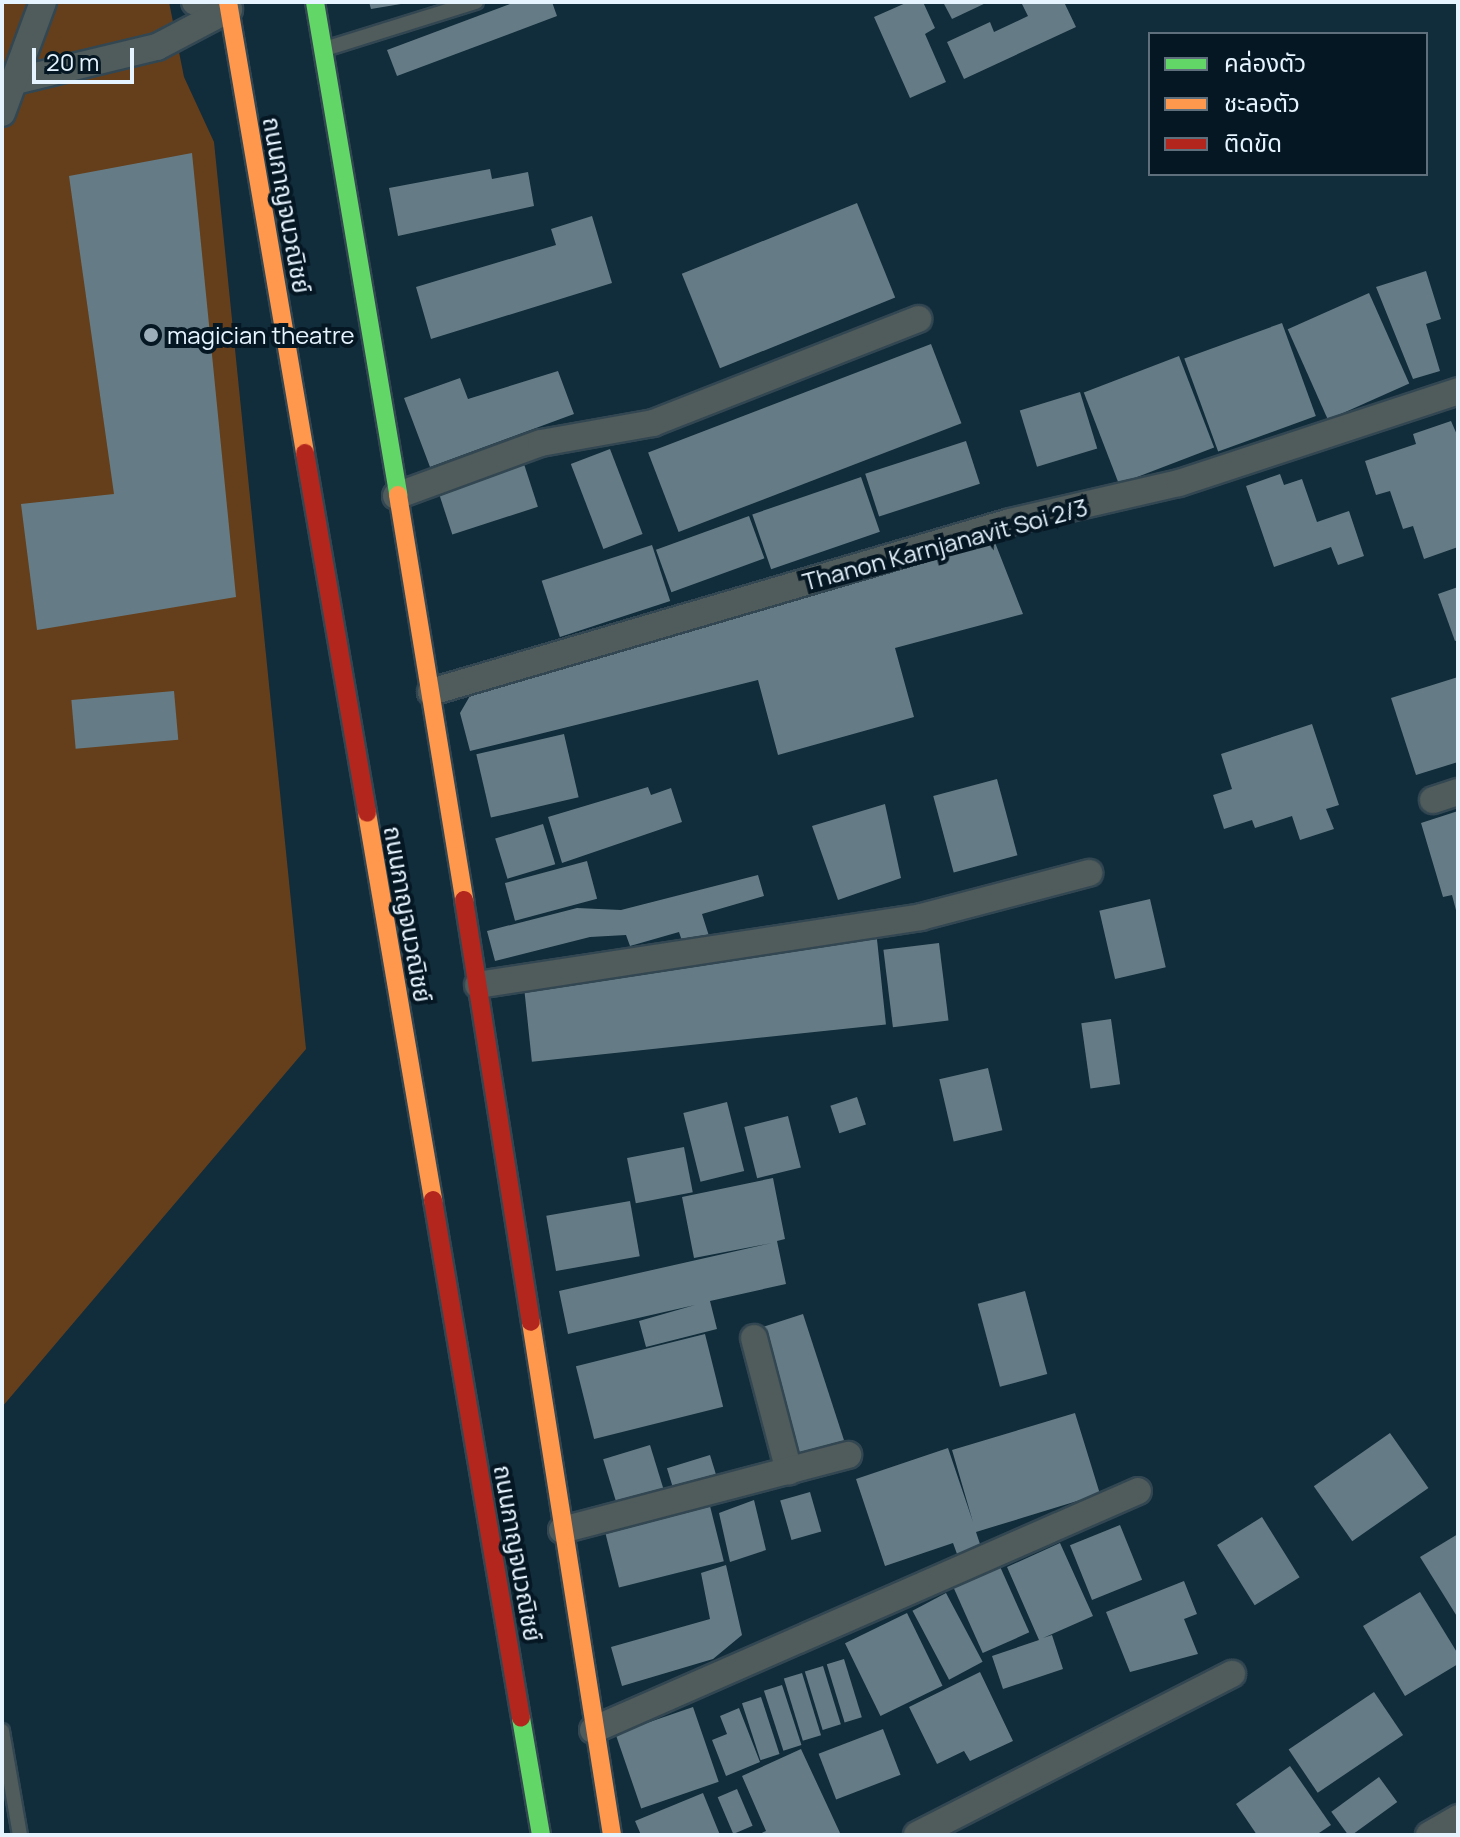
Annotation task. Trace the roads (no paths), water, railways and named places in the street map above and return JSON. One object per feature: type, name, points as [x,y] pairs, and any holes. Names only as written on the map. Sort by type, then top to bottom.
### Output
[{"type":"main road","name":"ถนนกาญจนวณิชย์","points":[[315,2],[431,692],[612,1835]]},
{"type":"main road","name":"ถนนกาญจนวณิชย์","points":[[234,5],[541,1835]]},
{"type":"street","points":[[2,113],[43,2]]},
{"type":"street","points":[[195,2],[234,5]]},
{"type":"street","points":[[15,81],[157,47],[234,5]]},
{"type":"street","points":[[396,496],[541,443],[653,423],[918,319]]},
{"type":"street","name":"Thanon Karnjanavit Soi 2/3","points":[[431,692],[1010,522],[1179,483],[1458,391]]},
{"type":"street","points":[[478,985],[921,917],[1089,873]]},
{"type":"street","points":[[754,1338],[789,1471]]},
{"type":"street","points":[[562,1530],[848,1455]]},
{"type":"street","points":[[593,1730],[1138,1491]]},
{"type":"street","points":[[917,1835],[1232,1674]]},
{"type":"street","points":[[1429,1835],[1458,1818]]},
{"type":"lane","points":[[324,49],[476,2]]},
{"type":"lane","points":[[2,1731],[20,1835]]},
{"type":"place","name":"magician theatre","points":[[151,335]]}]
